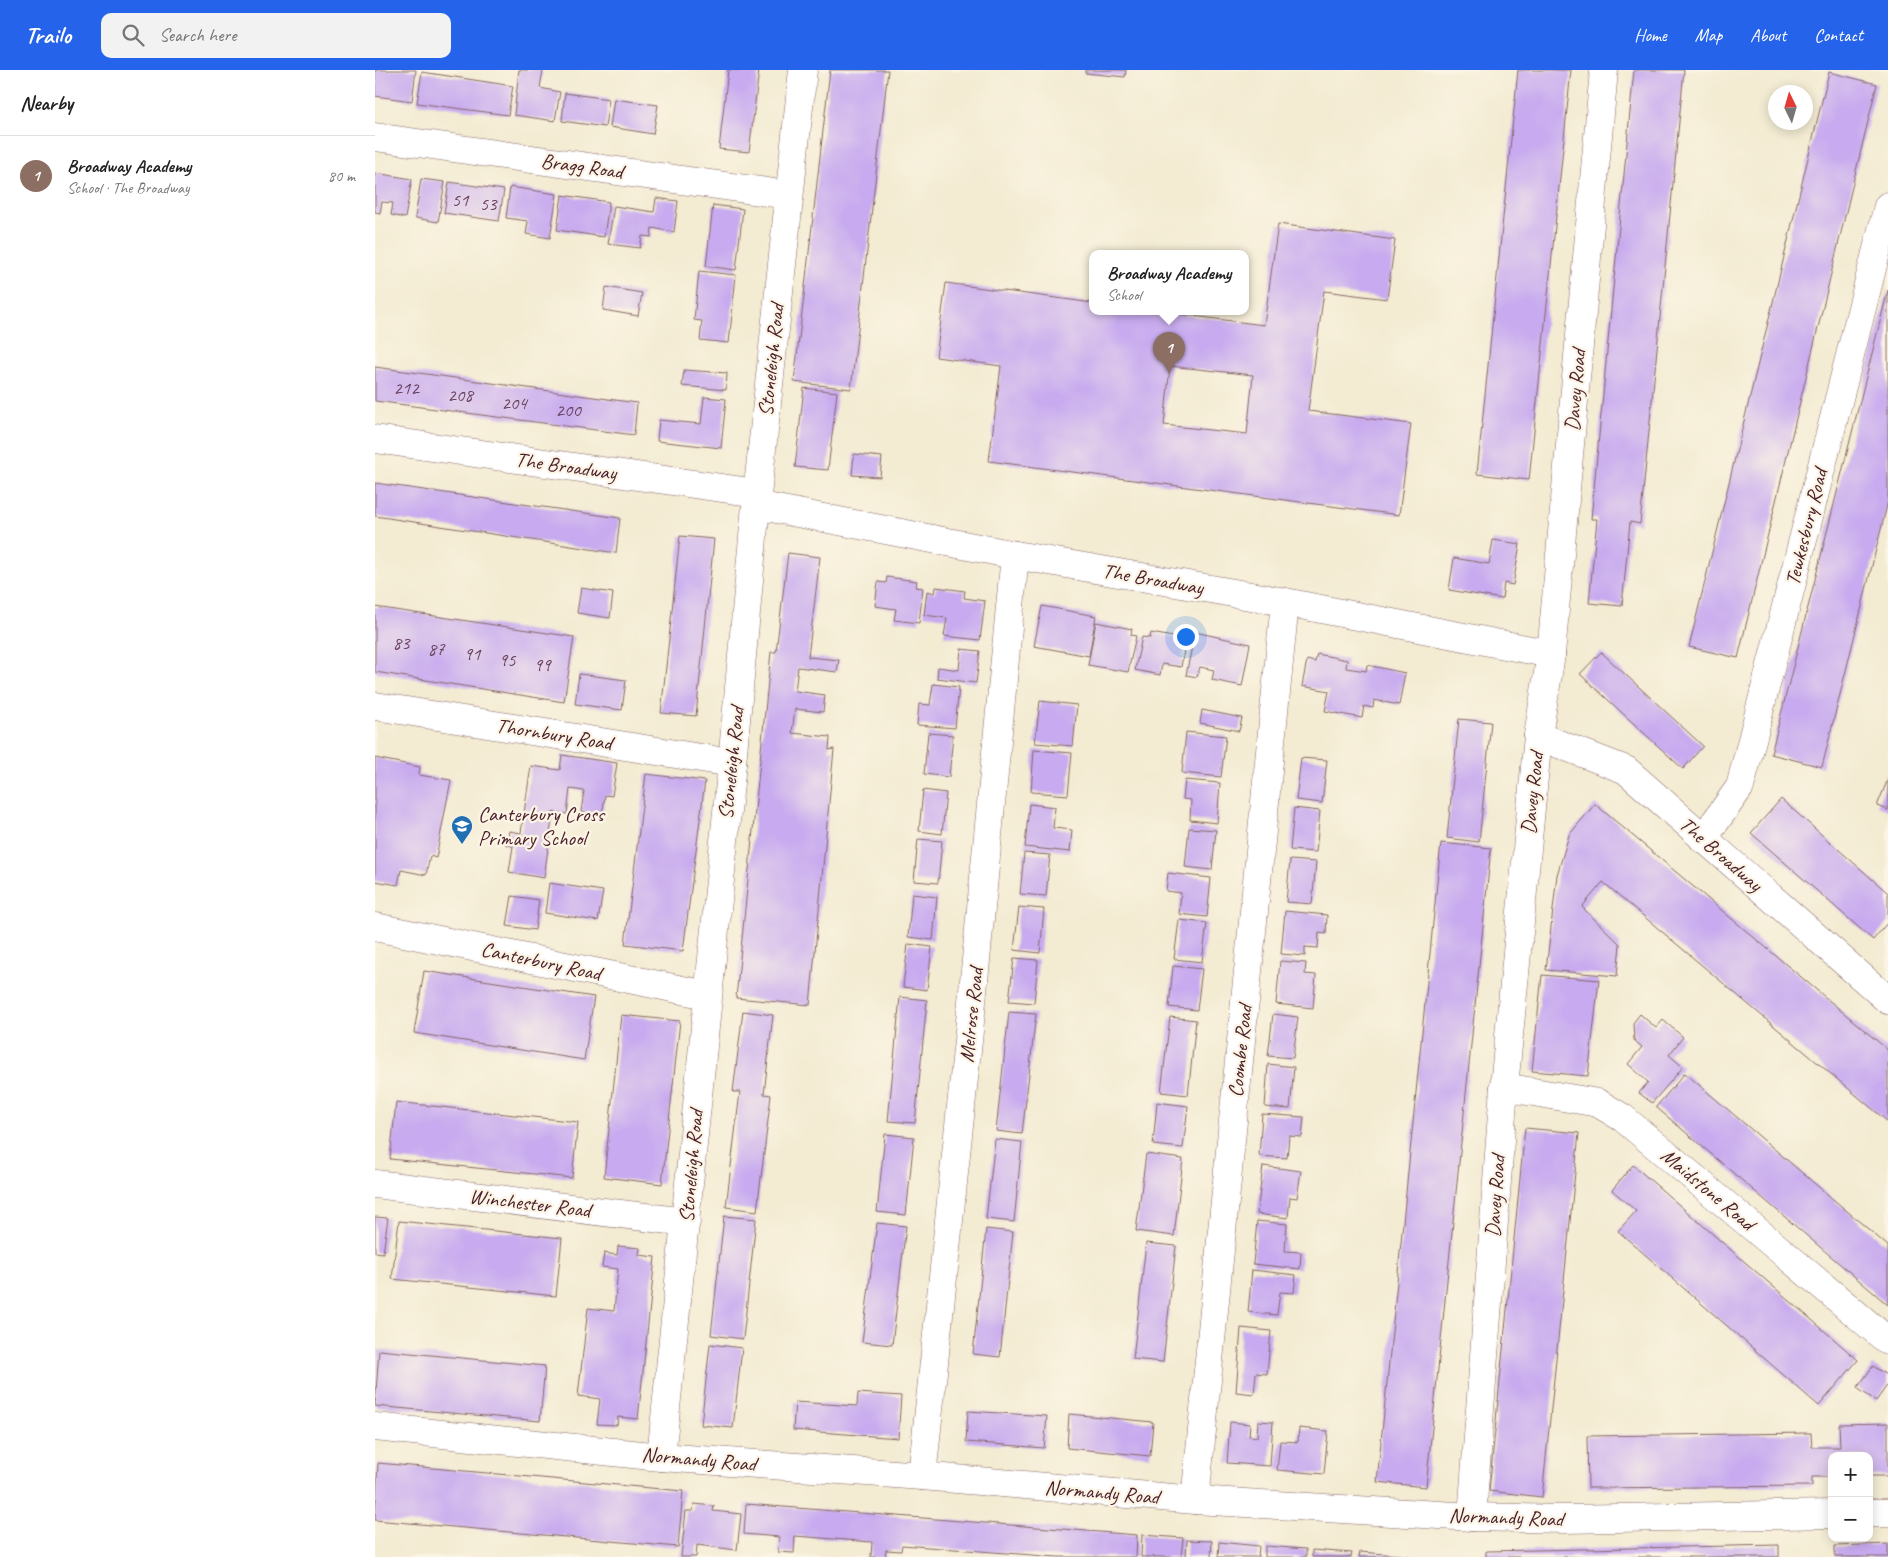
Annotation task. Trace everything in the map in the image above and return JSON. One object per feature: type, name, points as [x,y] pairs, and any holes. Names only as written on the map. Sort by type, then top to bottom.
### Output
[{"type":"street","name":"Stoneleigh Road","points":[[661,1457],[732,763],[756,499],[803,70]]},
{"type":"street","name":"Davey Road","points":[[1472,1517],[1503,1087],[1538,736],[1551,654],[1604,70]]},
{"type":"street","name":"Bragg Road","points":[[375,137],[788,195]]},
{"type":"street","name":"Tewkesbury Road","points":[[1703,839],[1740,787],[1888,206]]},
{"type":"street","name":"The Broadway","points":[[375,439],[756,499],[1015,555],[1285,602],[1551,654]]},
{"type":"street","name":"Melrose Road","points":[[922,1476],[972,1002],[1015,555]]},
{"type":"street","name":"Coombe Road","points":[[1195,1500],[1285,602]]},
{"type":"street","name":"Thornbury Road","points":[[375,706],[732,763]]},
{"type":"street","name":"The Broadway","points":[[1538,736],[1626,770],[1888,1000]]},
{"type":"street","name":"Canterbury Road","points":[[375,927],[707,995]]},
{"type":"street","name":"Maidstone Road","points":[[1503,1087],[1598,1103],[1623,1118],[1888,1341]]},
{"type":"street","name":"Winchester Road","points":[[375,1184],[686,1222]]},
{"type":"street","name":"Normandy Road","points":[[375,1427],[661,1457],[922,1476],[1195,1500],[1472,1517],[1565,1519],[1828,1514]]},
{"type":"street","points":[[1873,1513],[1888,1513]]},
{"type":"building","points":[[375,70],[416,70],[412,101],[375,96]]},
{"type":"building","points":[[519,70],[543,70],[540,88],[560,92],[555,121],[514,115]]},
{"type":"building","points":[[728,70],[759,70],[749,152],[719,149]]},
{"type":"building","points":[[830,70],[888,70],[851,389],[794,382]]},
{"type":"building","points":[[1085,70],[1126,70],[1125,77],[1085,73]]},
{"type":"building","points":[[1518,70],[1571,70],[1529,480],[1477,474]]},
{"type":"building","points":[[1634,70],[1684,70],[1640,524],[1630,522],[1622,606],[1589,603],[1597,519],[1591,519]]},
{"type":"building","points":[[422,72],[513,86],[508,115],[417,103]]},
{"type":"building","points":[[1829,72],[1877,84],[1738,658],[1689,647]]},
{"type":"building","points":[[565,93],[609,99],[605,127],[562,121]]},
{"type":"building","points":[[614,99],[658,105],[653,134],[610,127]]},
{"type":"building","points":[[375,173],[412,179],[405,218],[391,215],[393,203],[382,202],[380,213],[375,212]]},
{"type":"building","points":[[421,179],[445,182],[438,222],[415,218]]},
{"type":"building","points":[[449,182],[504,190],[499,221],[444,213]]},
{"type":"building","points":[[510,187],[557,194],[550,238],[526,234],[528,221],[506,218]]},
{"type":"building","points":[[562,195],[609,202],[604,237],[557,230]]},
{"type":"building","points":[[656,198],[678,201],[674,232],[652,228],[651,237],[642,236],[640,248],[608,244],[614,206],[654,212]]},
{"type":"building","points":[[713,205],[743,209],[736,270],[706,266]]},
{"type":"building","points":[[1278,224],[1395,240],[1387,299],[1324,291],[1308,411],[1411,424],[1399,515],[989,461],[1001,366],[936,357],[946,283],[1089,302],[1089,315],[1185,315],[1264,325]],"holes":[[[1170,366],[1253,375],[1247,434],[1164,425]]]},
{"type":"building","points":[[699,271],[736,275],[729,343],[700,340],[702,321],[694,320]]},
{"type":"building","points":[[606,287],[642,293],[638,316],[603,310]]},
{"type":"building","points":[[1888,290],[1888,501],[1822,767],[1771,754]]},
{"type":"building","points":[[375,367],[637,403],[634,435],[375,401]]},
{"type":"building","points":[[684,370],[727,373],[726,390],[682,386]]},
{"type":"building","points":[[804,388],[837,392],[828,470],[795,467]]},
{"type":"building","points":[[704,397],[726,399],[721,448],[657,441],[659,420],[701,424]]},
{"type":"building","points":[[854,454],[882,457],[880,477],[852,475]]},
{"type":"building","points":[[375,483],[620,518],[616,553],[375,516]]},
{"type":"building","points":[[680,536],[714,539],[696,716],[661,713]]},
{"type":"building","points":[[1493,540],[1520,544],[1513,585],[1504,583],[1502,599],[1449,590],[1454,558],[1489,564]]},
{"type":"building","points":[[788,553],[820,557],[808,657],[839,660],[837,672],[798,667],[795,691],[825,695],[823,712],[795,709],[792,733],[830,737],[829,750],[834,749],[810,1005],[736,998],[771,652],[776,652]]},
{"type":"building","points":[[887,577],[917,581],[916,587],[923,588],[919,623],[894,620],[896,609],[875,606],[878,582],[886,583]]},
{"type":"building","points":[[936,587],[965,591],[964,598],[985,601],[980,640],[944,636],[947,618],[924,615],[927,591],[935,593]]},
{"type":"building","points":[[581,588],[613,593],[610,618],[577,613]]},
{"type":"building","points":[[1042,606],[1096,616],[1089,656],[1034,646]]},
{"type":"building","points":[[375,607],[574,637],[564,702],[375,672]]},
{"type":"building","points":[[1096,622],[1132,629],[1131,635],[1136,636],[1128,672],[1088,665]]},
{"type":"building","points":[[1195,632],[1250,644],[1242,686],[1212,680],[1214,670],[1200,667],[1197,677],[1186,675]]},
{"type":"building","points":[[1151,633],[1179,638],[1178,644],[1185,645],[1181,667],[1162,664],[1160,675],[1135,670],[1142,637],[1150,638]]},
{"type":"building","points":[[961,649],[980,651],[976,683],[937,678],[938,667],[959,670]]},
{"type":"building","points":[[1601,652],[1703,746],[1683,769],[1580,674]]},
{"type":"building","points":[[1317,654],[1347,660],[1346,668],[1366,671],[1367,665],[1405,673],[1399,705],[1374,700],[1373,708],[1364,706],[1362,718],[1325,711],[1329,691],[1302,686],[1307,660],[1315,662]]},
{"type":"building","points":[[579,674],[626,680],[622,710],[575,704]]},
{"type":"building","points":[[933,684],[959,687],[955,728],[917,725],[919,704],[930,705]]},
{"type":"building","points":[[1040,701],[1077,705],[1073,746],[1035,743]]},
{"type":"building","points":[[1202,710],[1242,718],[1239,731],[1200,723]]},
{"type":"building","points":[[1459,719],[1491,722],[1479,842],[1447,838]]},
{"type":"building","points":[[1186,732],[1226,736],[1221,777],[1182,773]]},
{"type":"building","points":[[928,733],[953,735],[949,777],[924,774]]},
{"type":"building","points":[[1034,750],[1072,753],[1068,795],[1031,792]]},
{"type":"building","points":[[562,755],[617,763],[612,796],[605,795],[602,816],[581,812],[584,791],[570,789],[567,814],[553,812],[544,878],[509,872],[513,846],[506,845],[509,831],[521,833],[531,766],[560,770]]},
{"type":"building","points":[[375,758],[420,767],[419,775],[451,780],[436,858],[430,856],[426,875],[401,870],[398,885],[375,881]]},
{"type":"building","points":[[1301,758],[1327,760],[1322,803],[1296,800]]},
{"type":"building","points":[[646,774],[705,781],[683,951],[625,944]]},
{"type":"building","points":[[1888,779],[1888,810],[1877,806]]},
{"type":"building","points":[[1185,780],[1220,783],[1217,823],[1190,820],[1191,800],[1183,799]]},
{"type":"building","points":[[923,790],[946,793],[942,834],[919,831]]},
{"type":"building","points":[[1781,799],[1888,893],[1888,922],[1873,940],[1751,833]]},
{"type":"building","points":[[1029,804],[1055,807],[1053,828],[1072,830],[1070,852],[1025,847]]},
{"type":"building","points":[[1595,804],[1888,1050],[1888,1122],[1603,882],[1582,907],[1620,944],[1617,976],[1546,970],[1557,875],[1569,835]]},
{"type":"building","points":[[1294,808],[1320,811],[1316,852],[1290,850]]},
{"type":"building","points":[[1189,828],[1216,830],[1212,870],[1185,867]]},
{"type":"building","points":[[918,839],[942,841],[938,883],[914,881]]},
{"type":"building","points":[[1441,843],[1491,848],[1426,1487],[1377,1482]]},
{"type":"building","points":[[1024,853],[1050,855],[1046,896],[1020,894]]},
{"type":"building","points":[[1290,860],[1316,862],[1312,904],[1286,902]]},
{"type":"building","points":[[1168,873],[1211,878],[1207,917],[1179,914],[1181,893],[1166,891]]},
{"type":"building","points":[[549,883],[603,891],[598,921],[545,913]]},
{"type":"building","points":[[912,894],[937,897],[933,940],[908,937]]},
{"type":"building","points":[[512,896],[539,900],[535,930],[507,926]]},
{"type":"building","points":[[1019,907],[1044,909],[1040,953],[1014,950]]},
{"type":"building","points":[[1285,911],[1327,915],[1326,934],[1319,933],[1318,948],[1305,947],[1305,956],[1281,954]]},
{"type":"building","points":[[1179,920],[1207,923],[1202,962],[1174,959]]},
{"type":"building","points":[[908,944],[932,947],[927,990],[903,987]]},
{"type":"building","points":[[1014,958],[1038,960],[1034,1003],[1009,1001]]},
{"type":"building","points":[[1280,961],[1306,963],[1305,974],[1316,975],[1313,1008],[1276,1004]]},
{"type":"building","points":[[1173,966],[1202,969],[1197,1010],[1169,1007]]},
{"type":"building","points":[[424,971],[594,997],[584,1060],[414,1033]]},
{"type":"building","points":[[1542,975],[1599,980],[1588,1076],[1532,1071]]},
{"type":"building","points":[[900,997],[927,1000],[915,1123],[888,1121]]},
{"type":"building","points":[[743,1011],[773,1015],[764,1094],[771,1095],[757,1211],[726,1207],[740,1092],[733,1092]]},
{"type":"building","points":[[1009,1012],[1036,1014],[1022,1134],[996,1131]]},
{"type":"building","points":[[1273,1014],[1298,1017],[1293,1058],[1268,1056]]},
{"type":"building","points":[[1640,1014],[1656,1028],[1663,1020],[1683,1037],[1669,1055],[1683,1067],[1652,1103],[1639,1093],[1648,1082],[1628,1064],[1642,1047],[1634,1040],[1633,1023]]},
{"type":"building","points":[[621,1015],[680,1021],[662,1184],[604,1177]]},
{"type":"building","points":[[1170,1017],[1196,1020],[1188,1095],[1161,1092]]},
{"type":"building","points":[[1268,1064],[1294,1067],[1290,1109],[1265,1107]]},
{"type":"building","points":[[1685,1073],[1888,1246],[1888,1305],[1656,1107]]},
{"type":"building","points":[[396,1102],[578,1122],[572,1178],[390,1159]]},
{"type":"building","points":[[1157,1102],[1188,1106],[1183,1148],[1153,1145]]},
{"type":"building","points":[[1262,1114],[1304,1117],[1302,1137],[1289,1136],[1287,1158],[1259,1156]]},
{"type":"building","points":[[1525,1128],[1579,1133],[1542,1497],[1489,1491]]},
{"type":"building","points":[[885,1134],[914,1137],[906,1215],[877,1212]]},
{"type":"building","points":[[995,1139],[1022,1142],[1014,1222],[986,1219]]},
{"type":"building","points":[[1146,1154],[1183,1159],[1174,1236],[1136,1231]]},
{"type":"building","points":[[1633,1165],[1858,1360],[1819,1406],[1618,1231],[1636,1211],[1612,1190]]},
{"type":"building","points":[[1263,1166],[1301,1171],[1297,1198],[1290,1197],[1288,1218],[1257,1214]]},
{"type":"building","points":[[724,1216],[756,1219],[743,1339],[711,1335]]},
{"type":"building","points":[[375,1217],[388,1218],[383,1253],[375,1252]]},
{"type":"building","points":[[399,1221],[562,1238],[556,1296],[392,1279]]},
{"type":"building","points":[[1257,1221],[1287,1224],[1285,1251],[1301,1252],[1300,1269],[1253,1264]]},
{"type":"building","points":[[877,1223],[906,1226],[892,1345],[862,1342]]},
{"type":"building","points":[[986,1229],[1013,1232],[1000,1357],[973,1354]]},
{"type":"building","points":[[1146,1243],[1176,1246],[1163,1362],[1133,1359]]},
{"type":"building","points":[[618,1246],[640,1248],[639,1255],[655,1257],[638,1419],[618,1417],[617,1425],[597,1424],[600,1399],[578,1396],[588,1308],[614,1311],[618,1269],[602,1267],[604,1253],[617,1255]]},
{"type":"building","points":[[1252,1270],[1296,1275],[1294,1293],[1280,1292],[1277,1315],[1248,1312]]},
{"type":"building","points":[[1241,1328],[1271,1331],[1267,1374],[1256,1373],[1254,1394],[1236,1392]]},
{"type":"building","points":[[710,1344],[742,1348],[733,1428],[701,1425]]},
{"type":"building","points":[[379,1350],[545,1366],[540,1421],[375,1406]]},
{"type":"building","points":[[1873,1366],[1888,1376],[1888,1384],[1876,1401],[1857,1388]]},
{"type":"building","points":[[858,1393],[901,1396],[898,1438],[793,1430],[795,1402],[857,1406]]},
{"type":"building","points":[[968,1411],[1047,1416],[1044,1448],[966,1442]]},
{"type":"building","points":[[1069,1414],[1153,1422],[1150,1456],[1067,1448]]},
{"type":"building","points":[[1258,1421],[1273,1422],[1270,1466],[1227,1463],[1230,1422],[1250,1424],[1249,1436],[1257,1437]]},
{"type":"building","points":[[1888,1423],[1888,1476],[1873,1476],[1873,1452],[1828,1452],[1828,1477],[1812,1477],[1812,1486],[1588,1488],[1587,1436],[1811,1433],[1812,1447],[1840,1447],[1839,1424]]},
{"type":"building","points":[[1299,1428],[1328,1431],[1324,1474],[1277,1470],[1280,1441],[1298,1442]]},
{"type":"building","points":[[378,1463],[683,1491],[678,1547],[375,1520]]},
{"type":"building","points":[[694,1504],[714,1506],[713,1511],[741,1514],[737,1550],[697,1545],[696,1557],[681,1557],[686,1511],[693,1511]]},
{"type":"building","points":[[746,1504],[1137,1535],[1136,1557],[1058,1557],[902,1545],[901,1551],[886,1550],[885,1557],[871,1557],[872,1542],[795,1536],[794,1553],[778,1552],[779,1537],[744,1534]]},
{"type":"building","points":[[1142,1535],[1183,1538],[1181,1557],[1141,1557]]},
{"type":"building","points":[[1187,1540],[1212,1541],[1211,1557],[1186,1557]]},
{"type":"building","points":[[1219,1542],[1259,1546],[1258,1557],[1218,1557]]},
{"type":"building","points":[[1888,1544],[1888,1557],[1835,1557],[1835,1546]]},
{"type":"building","points":[[1779,1545],[1779,1557],[1486,1557],[1486,1551]]},
{"type":"building","points":[[1265,1546],[1306,1549],[1306,1557],[1265,1557]]},
{"type":"building","points":[[1312,1550],[1352,1553],[1351,1557],[1312,1557]]},
{"type":"building","points":[[1360,1552],[1410,1556],[1410,1557],[1359,1557]]},
{"type":"place","name":"Broadway Academy","points":[[1169,373]]},
{"type":"place","name":"Canterbury Cross Primary School","points":[[462,845]]}]
